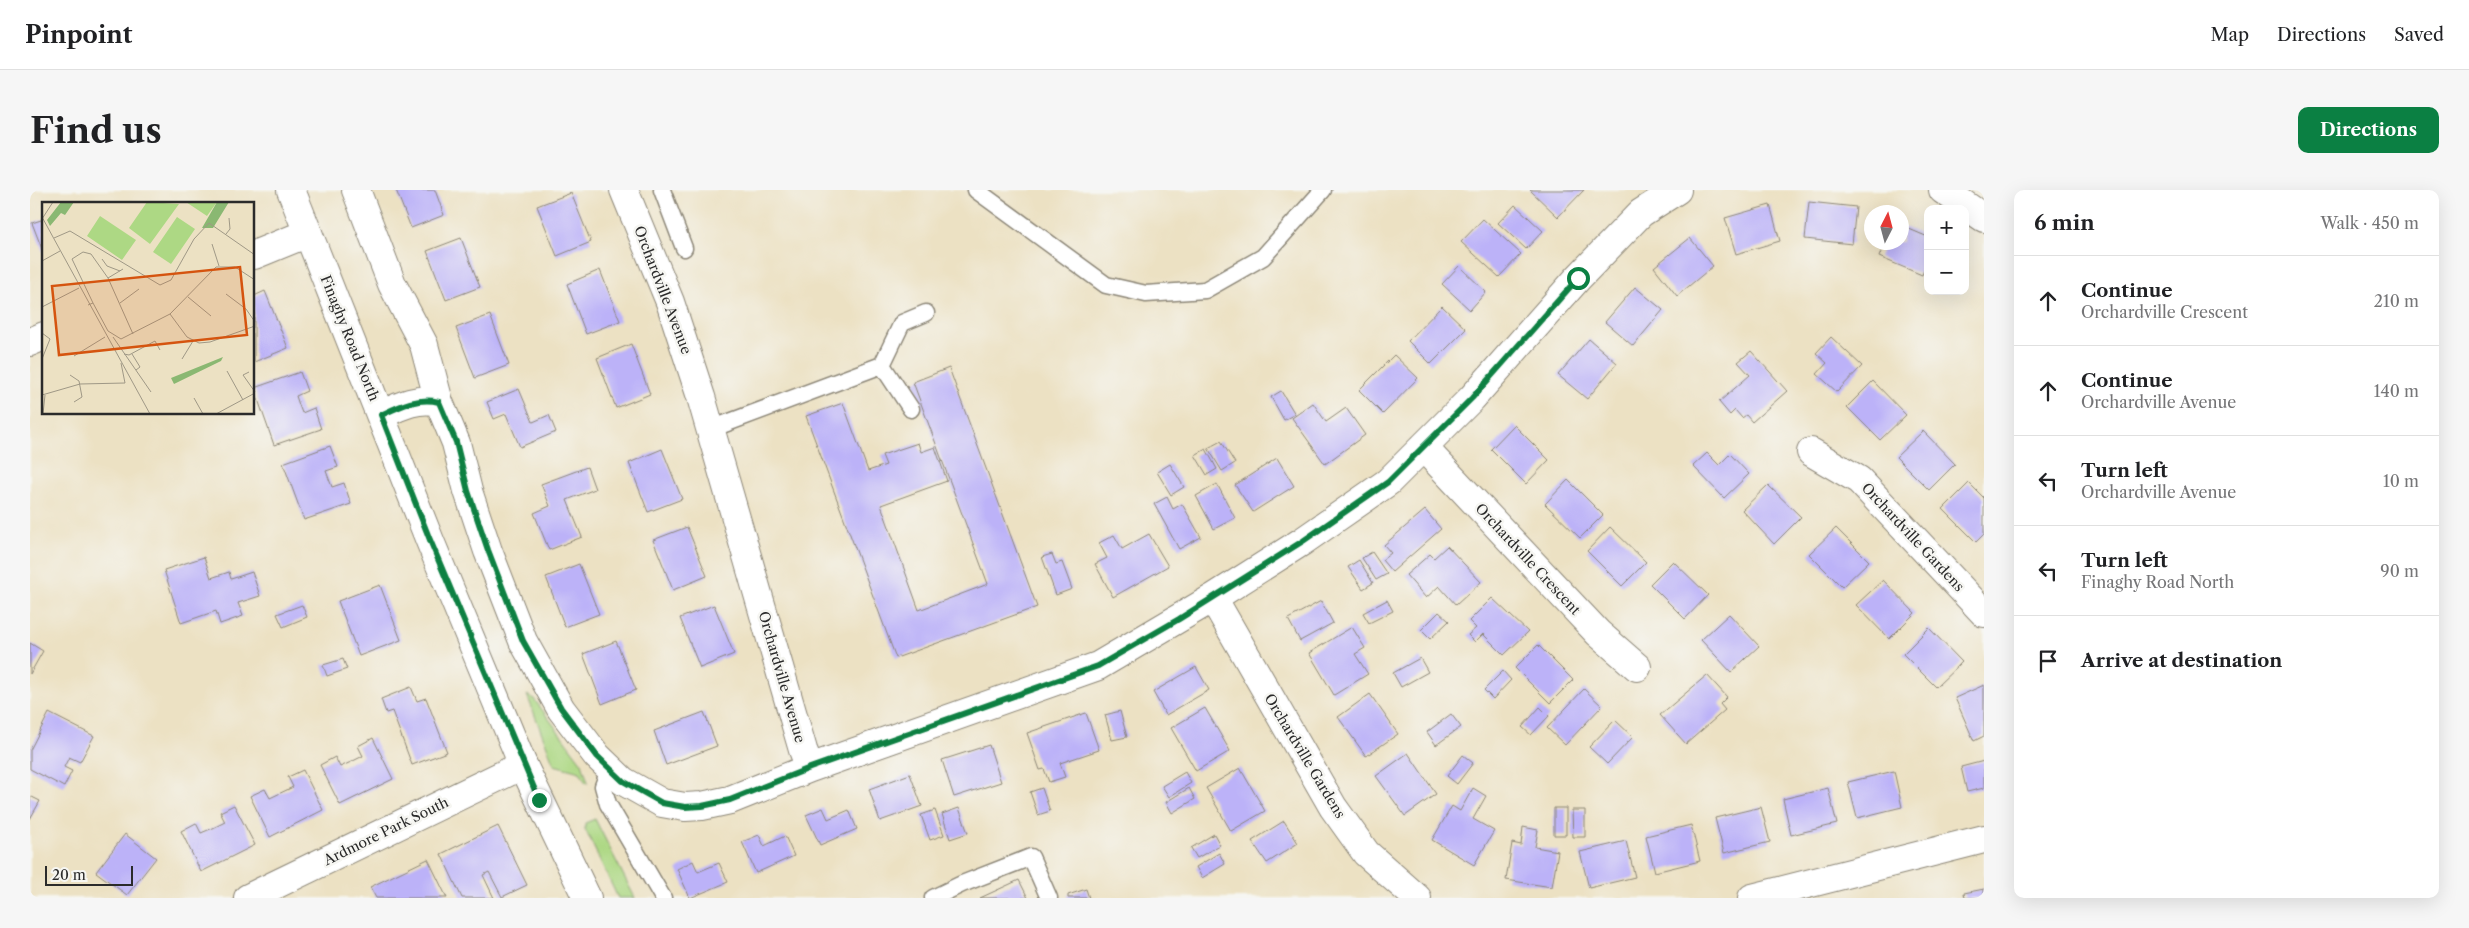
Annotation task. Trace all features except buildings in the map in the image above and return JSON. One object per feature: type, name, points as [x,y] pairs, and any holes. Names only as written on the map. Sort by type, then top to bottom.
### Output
[{"type":"street","name":"Finaghy Road North","points":[[291,190],[523,764],[587,898]]},
{"type":"street","points":[[356,190],[392,284],[424,345],[439,402],[456,442],[468,491],[485,542],[523,641],[561,708],[609,770],[623,781],[662,803],[685,807],[730,800],[810,768],[1098,666],[1213,598],[1388,482],[1472,398],[1578,278],[1641,213],[1677,190]]},
{"type":"street","name":"Orchardville Avenue","points":[[624,190],[670,302],[711,430],[803,750],[810,768]]},
{"type":"street","points":[[1943,190],[1984,218]]},
{"type":"street","points":[[255,255],[308,233]]},
{"type":"street","points":[[30,342],[42,337]]},
{"type":"street","points":[[381,415],[416,401],[428,399],[439,402]]},
{"type":"street","name":"Orchardville Crescent","points":[[1423,447],[1598,633],[1637,667]]},
{"type":"street","name":"Orchardville Gardens","points":[[1812,452],[1859,480],[1984,613]]},
{"type":"street","name":"Orchardville Gardens","points":[[1213,598],[1333,807],[1366,853],[1417,898]]},
{"type":"street","name":"Ardmore Park South","points":[[248,898],[523,764]]},
{"type":"street","points":[[1752,898],[1984,839]]},
{"type":"lane","points":[[662,190],[684,248]]},
{"type":"lane","points":[[976,190],[1106,285],[1146,294],[1205,290],[1264,256],[1323,190]]},
{"type":"lane","points":[[711,430],[882,365],[902,323],[926,314]]},
{"type":"lane","points":[[882,365],[910,409]]},
{"type":"lane","points":[[609,770],[603,786],[608,804],[663,898]]},
{"type":"lane","points":[[933,898],[962,884],[1031,857],[1049,898]]},
{"type":"green space","points":[[527,695],[534,699],[582,763],[588,782],[586,783],[580,772],[554,765]]},
{"type":"green space","points":[[595,819],[635,898],[618,898],[585,829],[585,823]]},
{"type":"route","points":[[539,800],[430,540],[381,415],[401,405],[416,401],[428,399],[439,402],[456,442],[468,491],[488,550],[523,641],[561,708],[597,756],[609,770],[623,781],[662,803],[685,807],[702,806],[730,800],[810,768],[1098,666],[1179,619],[1303,541],[1388,482],[1472,398],[1578,278]]}]
